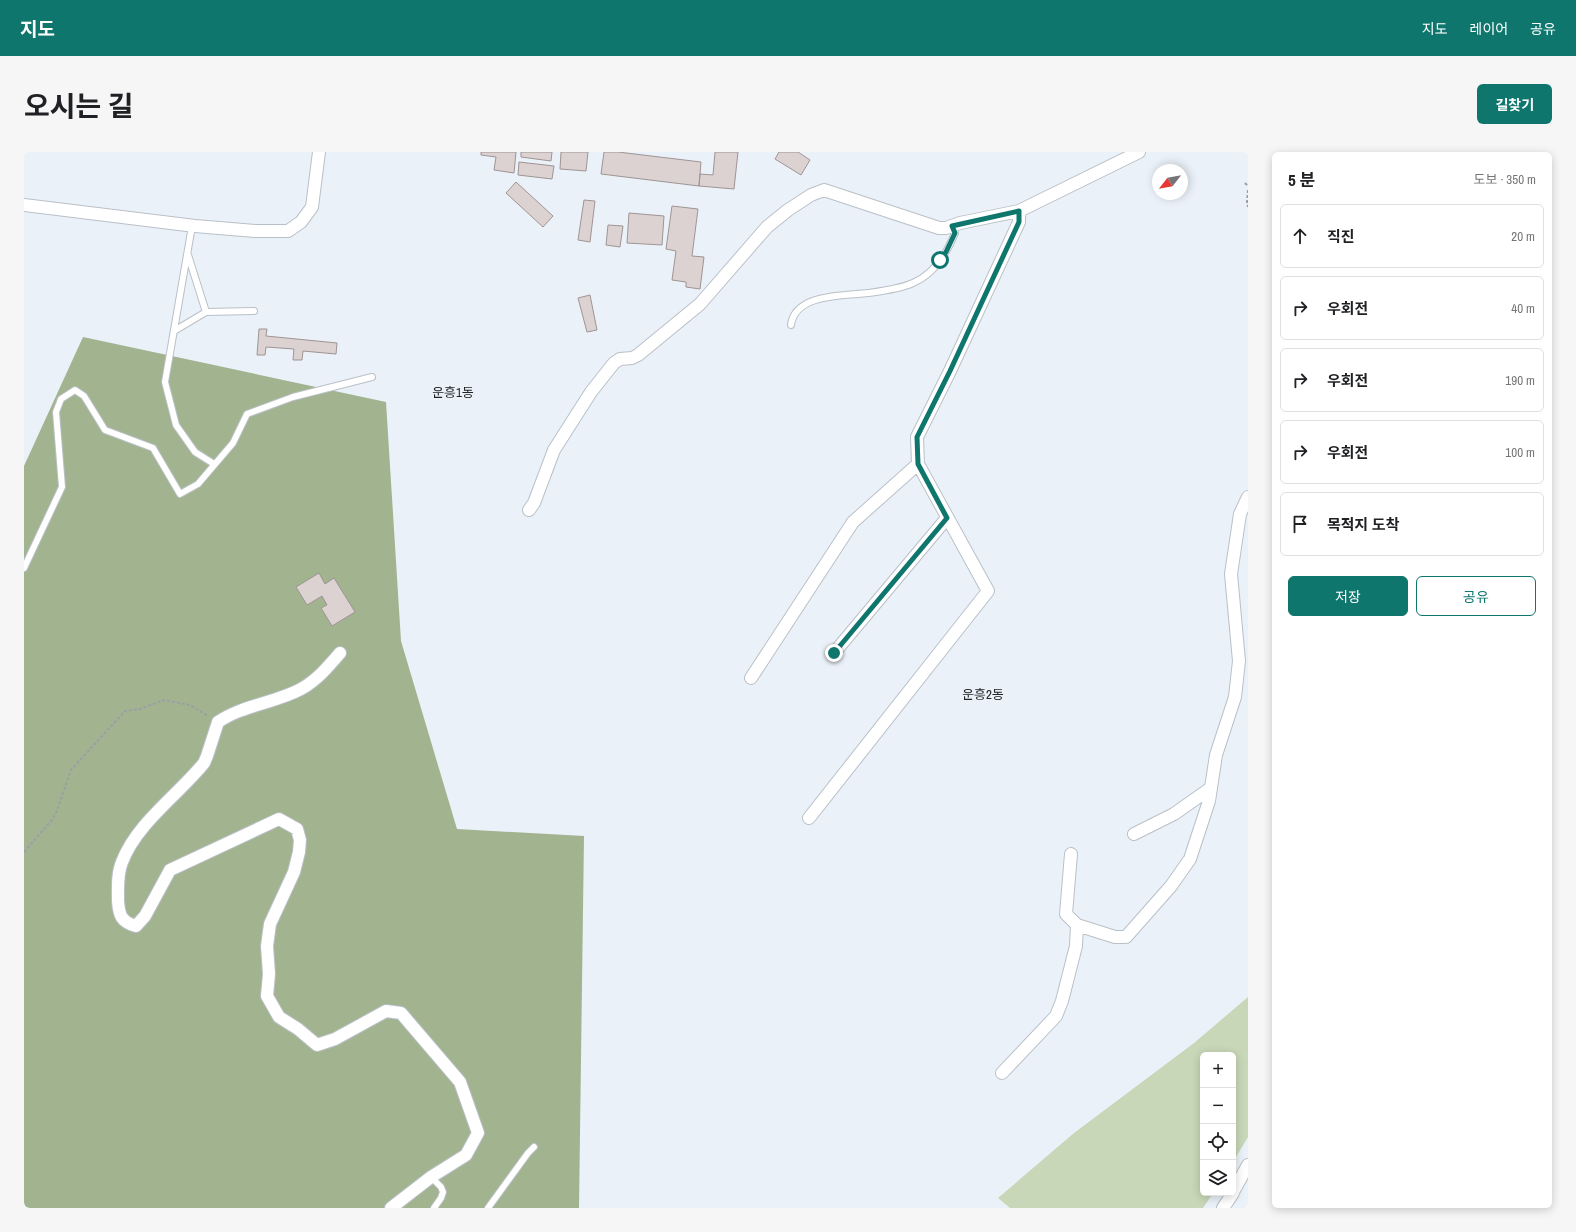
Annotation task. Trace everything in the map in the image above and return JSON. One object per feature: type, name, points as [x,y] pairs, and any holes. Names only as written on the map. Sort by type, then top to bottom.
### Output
[{"type":"street","points":[[24,204],[192,226],[255,231],[288,231],[301,222],[312,207],[319,152]]},
{"type":"street","points":[[530,510],[554,450],[591,392],[614,363],[620,359],[632,358],[638,355],[700,304],[768,227],[788,210],[811,195],[824,190],[939,228],[1019,211],[1087,179],[1139,152]]},
{"type":"street","points":[[809,818],[988,591],[918,464],[917,437],[950,371],[1019,222],[1019,211]]},
{"type":"street","points":[[752,678],[853,522],[918,464]]},
{"type":"street","points":[[1072,854],[1066,914],[1077,925],[1115,937],[1126,937],[1171,886],[1190,859],[1210,801],[1216,755],[1235,697],[1239,661],[1231,574],[1240,514],[1248,497]]},
{"type":"street","points":[[834,653],[947,518]]},
{"type":"street","points":[[340,653],[321,675],[300,689],[236,712],[218,722],[204,763],[145,825],[130,846],[118,874],[119,909],[122,918],[127,924],[136,926],[145,916],[170,870],[279,819],[297,829],[300,840],[294,872],[270,924],[267,946],[269,974],[267,996],[279,1017],[298,1029],[317,1045],[335,1039],[386,1011],[401,1013],[460,1082],[478,1133],[466,1155],[431,1177],[391,1208]]},
{"type":"street","points":[[1134,834],[1174,814],[1211,788]]},
{"type":"street","points":[[1002,1073],[1056,1016],[1062,1001],[1076,946],[1077,925]]},
{"type":"street","points":[[1236,1187],[1248,1165]]},
{"type":"street","points":[[1223,1208],[1231,1196]]},
{"type":"lane","points":[[192,226],[165,382],[176,425],[195,452],[214,464]]},
{"type":"lane","points":[[790,325],[791,318],[796,312],[802,306],[810,302],[842,295],[868,293],[902,287],[920,279],[930,271],[946,252],[955,233],[952,226]]},
{"type":"lane","points":[[188,253],[206,312]]},
{"type":"lane","points":[[174,331],[206,312],[254,311]]},
{"type":"lane","points":[[24,568],[62,487],[56,412],[61,399],[75,390],[84,396],[105,430],[153,448],[180,494],[198,484],[233,443],[247,414],[293,397],[372,377]]},
{"type":"lane","points":[[488,1208],[534,1147]]},
{"type":"lane","points":[[431,1177],[441,1187],[443,1192],[442,1198],[434,1208]]},
{"type":"path","points":[[1245,183],[1248,186]]},
{"type":"path","points":[[1248,190],[1246,202],[1248,207]]},
{"type":"path","points":[[24,852],[51,821],[56,813],[70,770],[125,711],[140,709],[164,700],[190,705],[218,722]]},
{"type":"green space","points":[[83,337],[386,402],[401,641],[457,829],[584,836],[579,1208],[24,1208],[24,466]]},
{"type":"green space","points":[[1248,997],[1248,1137],[1236,1157],[1236,1052],[1200,1052],[1200,1196],[1211,1196],[1203,1208],[1010,1208],[998,1198],[1074,1133],[1194,1043]]},
{"type":"building","points":[[481,152],[516,152],[514,173],[494,170],[496,157],[481,155]]},
{"type":"building","points":[[521,152],[552,152],[551,161],[521,157]]},
{"type":"building","points":[[561,152],[588,152],[586,171],[560,169]]},
{"type":"building","points":[[604,152],[618,152],[701,162],[699,186],[601,174]]},
{"type":"building","points":[[715,152],[738,152],[734,189],[699,186],[700,174],[713,175]]},
{"type":"building","points":[[779,152],[798,152],[810,160],[801,175],[775,159]]},
{"type":"building","points":[[519,162],[554,166],[552,179],[518,175]]},
{"type":"building","points":[[516,182],[553,216],[543,227],[506,193]]},
{"type":"building","points":[[584,200],[595,201],[590,242],[578,240]]},
{"type":"building","points":[[672,206],[698,209],[692,256],[704,257],[700,289],[686,287],[686,282],[672,280],[676,251],[666,249]]},
{"type":"building","points":[[629,213],[664,216],[662,245],[627,243]]},
{"type":"building","points":[[608,225],[623,226],[620,247],[606,245]]},
{"type":"building","points":[[590,295],[597,330],[587,332],[578,298]]},
{"type":"building","points":[[259,329],[267,329],[266,336],[337,343],[336,354],[303,351],[302,360],[293,360],[294,349],[266,347],[265,355],[257,355]]},
{"type":"building","points":[[319,573],[325,584],[334,578],[355,612],[332,626],[321,608],[327,605],[322,596],[307,605],[296,587]]},
{"type":"district","name":"운흥1동","points":[[453,392]]},
{"type":"district","name":"운흥2동","points":[[983,694]]},
{"type":"route","points":[[834,653],[947,518],[918,464],[917,437],[950,371],[1019,222],[1019,211],[952,226],[955,233],[946,252],[940,260]]}]
